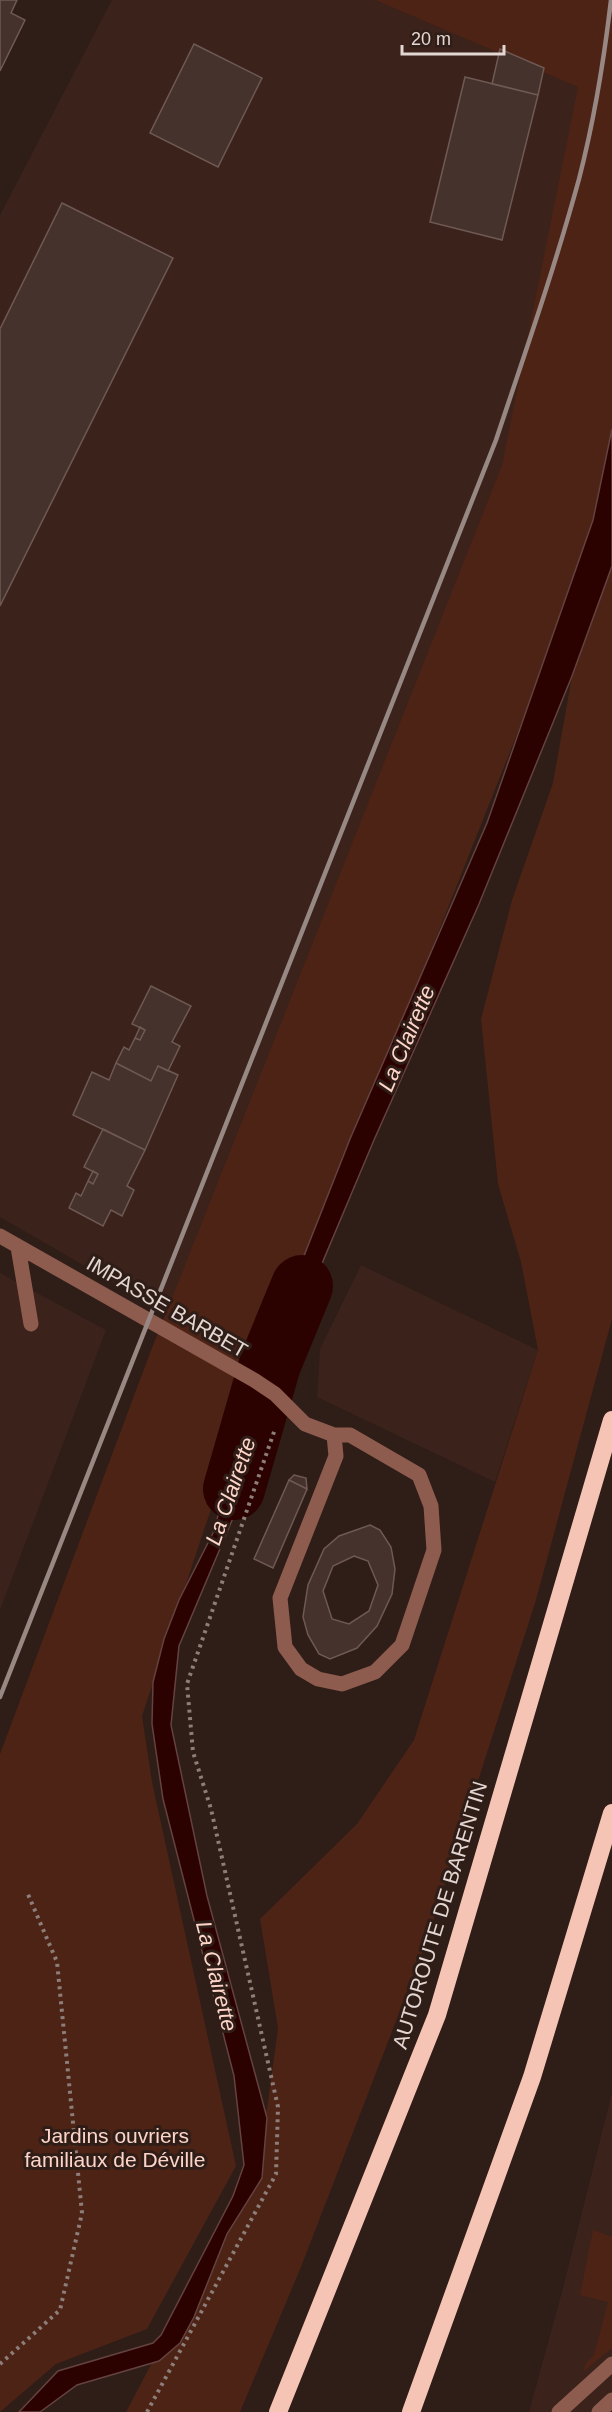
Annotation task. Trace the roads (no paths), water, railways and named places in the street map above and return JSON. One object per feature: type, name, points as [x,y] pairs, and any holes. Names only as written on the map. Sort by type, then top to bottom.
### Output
[{"type":"highway","name":"AUTOROUTE DE BARENTIN","points":[[278,2412],[437,2016],[612,1420]]},
{"type":"highway","points":[[411,2412],[532,2077],[612,1813]]},
{"type":"street","name":"IMPASSE BARBET","points":[[0,1236],[254,1380],[279,1398],[305,1424],[334,1435]]},
{"type":"street","points":[[18,1247],[31,1324]]},
{"type":"street","points":[[334,1435],[350,1435],[418,1475],[431,1506],[434,1550],[402,1645],[375,1672],[342,1684],[318,1679],[301,1669],[285,1647],[280,1598],[336,1456],[334,1435]]},
{"type":"street","points":[[559,2412],[612,2364]]},
{"type":"street","points":[[599,2412],[612,2400]]},
{"type":"water","points":[[612,429],[612,566],[572,676],[479,904],[374,1140],[278,1368],[263,1360],[350,1139],[487,823],[593,520]]},
{"type":"water","points":[[250,1405],[263,1409],[238,1506],[179,1646],[171,1725],[207,1896],[267,2118],[262,2178],[227,2234],[194,2317],[180,2343],[159,2361],[77,2385],[40,2412],[19,2412],[58,2371],[153,2343],[161,2335],[233,2196],[244,2165],[234,2076],[163,1799],[152,1724],[153,1682],[164,1639],[179,1600],[213,1533]]},
{"type":"waterway","name":"La Clairette","points":[[234,1489],[270,1364],[302,1286]]},
{"type":"railway","points":[[0,1697],[496,440],[550,277],[579,179],[598,90],[611,0]]},
{"type":"park label","name":"Jardins ouvriers familiaux de Déville","points":[[115,2148]]}]
